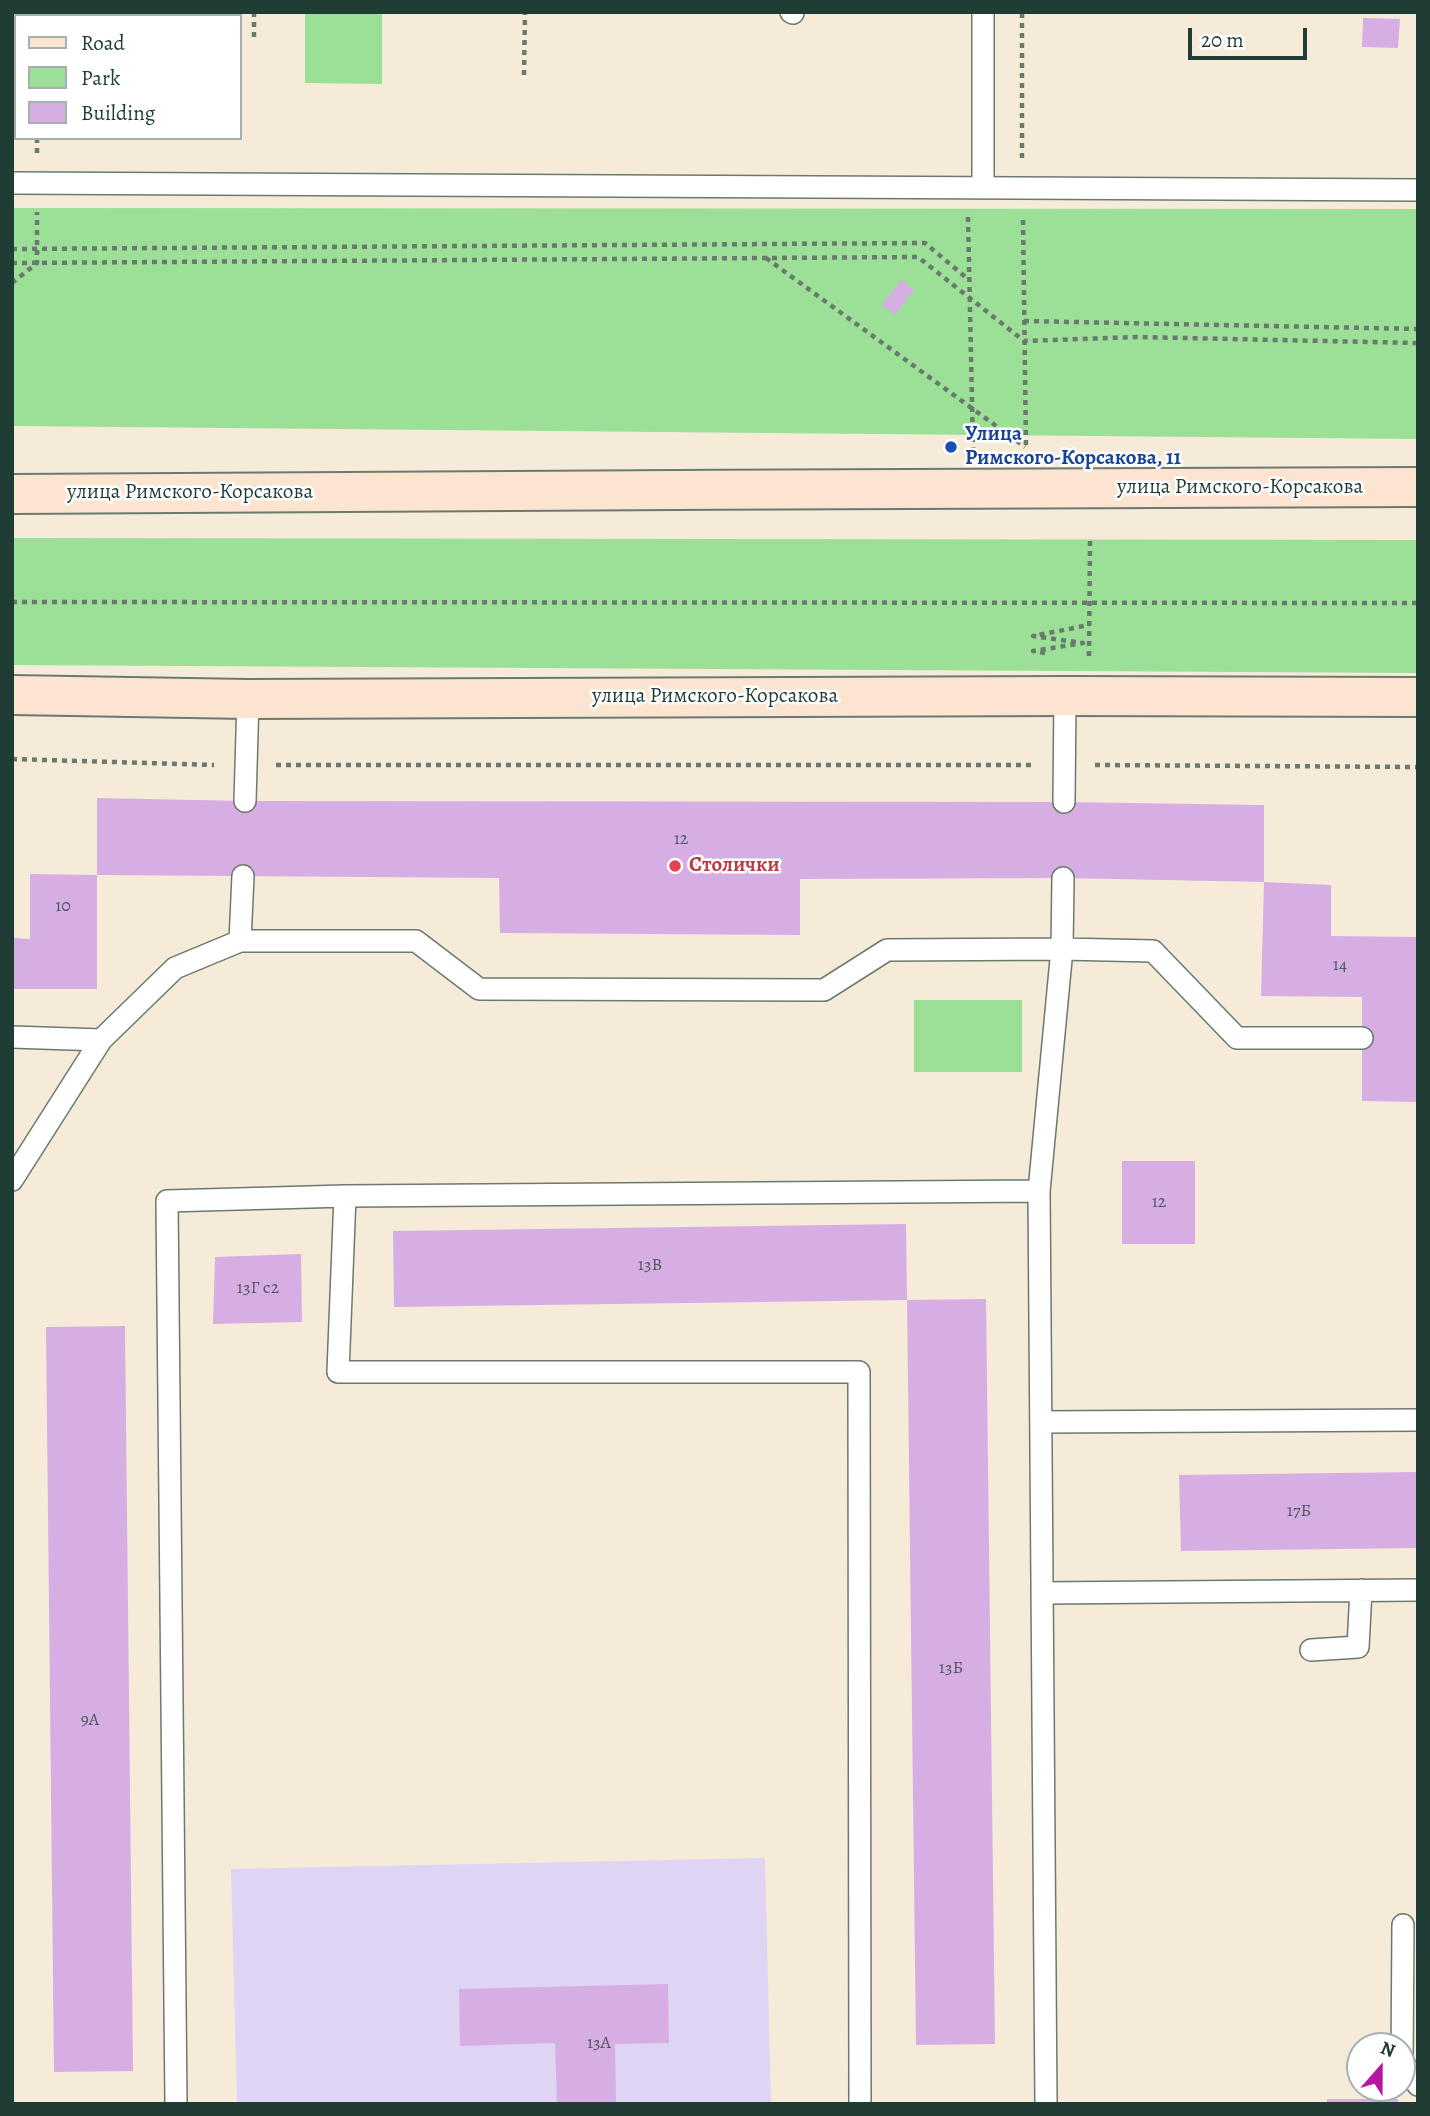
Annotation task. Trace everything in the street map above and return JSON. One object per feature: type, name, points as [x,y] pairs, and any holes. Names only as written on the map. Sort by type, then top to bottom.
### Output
[{"type":"street","name":"улица Римского-Корсакова","points":[[12,494],[951,487],[1418,487]]},
{"type":"street","name":"улица Римского-Корсакова","points":[[12,695],[248,699],[1418,697]]},
{"type":"lane","points":[[975,188],[983,12]]},
{"type":"lane","points":[[12,183],[1418,190]]},
{"type":"lane","points":[[1064,802],[1065,696]]},
{"type":"lane","points":[[245,801],[248,699]]},
{"type":"lane","points":[[240,941],[243,876]]},
{"type":"lane","points":[[1046,2104],[1039,1191],[1062,948],[1063,878]]},
{"type":"lane","points":[[12,1180],[102,1040],[175,968],[240,941],[416,941],[479,989],[824,990],[887,950],[1062,948],[1153,951],[1237,1038],[1362,1038]]},
{"type":"lane","points":[[12,1037],[102,1040]]},
{"type":"lane","points":[[176,2104],[167,1201],[345,1196],[1039,1191]]},
{"type":"lane","points":[[345,1196],[338,1372],[859,1372],[860,2104]]},
{"type":"lane","points":[[1041,1422],[1418,1420]]},
{"type":"lane","points":[[1311,1650],[1358,1647],[1361,1590]]},
{"type":"lane","points":[[1043,1593],[1418,1590]]},
{"type":"lane","points":[[1402,1926],[1402,2061],[1418,2085]]},
{"type":"path","points":[[254,12],[254,42]]},
{"type":"path","points":[[524,75],[525,12]]},
{"type":"path","points":[[766,258],[1026,447],[1022,12]]},
{"type":"path","points":[[972,449],[969,280],[975,188]]},
{"type":"path","points":[[12,249],[925,243],[969,280]]},
{"type":"path","points":[[12,263],[918,257],[1024,341],[1137,338],[1418,343]]},
{"type":"path","points":[[12,283],[37,263]]},
{"type":"path","points":[[1024,321],[1418,329]]},
{"type":"path","points":[[1089,660],[1090,539]]},
{"type":"path","points":[[12,602],[1418,603]]},
{"type":"path","points":[[1058,656],[1033,651],[1083,643],[1033,636],[1089,625]]},
{"type":"path","points":[[12,759],[246,765],[1418,767]]},
{"type":"shaded area","points":[[765,1858],[771,2104],[237,2104],[231,1869]]},
{"type":"green space","points":[[305,12],[382,12],[382,84],[305,83]]},
{"type":"green space","points":[[12,208],[1418,209],[1418,439],[12,426]]},
{"type":"green space","points":[[12,538],[1418,540],[1418,673],[12,665]]},
{"type":"green space","points":[[914,1000],[1022,1000],[1022,1072],[914,1072]]},
{"type":"building","points":[[1363,18],[1400,19],[1398,48],[1362,47]]},
{"type":"building","points":[[901,280],[914,290],[895,315],[882,305]]},
{"type":"building","points":[[97,798],[245,801],[1064,802],[1264,805],[1264,882],[1063,878],[800,879],[800,935],[500,933],[499,878],[97,875]]},
{"type":"building","points":[[30,874],[97,875],[97,989],[12,989],[12,938],[30,939]]},
{"type":"building","points":[[1264,882],[1331,885],[1331,936],[1418,937],[1418,1102],[1362,1101],[1362,997],[1261,996]]},
{"type":"building","points":[[1122,1161],[1195,1161],[1195,1244],[1122,1244]]},
{"type":"building","points":[[906,1224],[907,1300],[394,1307],[393,1231]]},
{"type":"building","points":[[301,1254],[302,1322],[213,1324],[215,1257]]},
{"type":"building","points":[[986,1299],[995,2044],[916,2045],[907,1300]]},
{"type":"building","points":[[125,1326],[133,2071],[54,2072],[46,1327]]},
{"type":"building","points":[[1418,1472],[1418,1548],[1181,1551],[1179,1475]]},
{"type":"building","points":[[668,1984],[669,2043],[615,2044],[616,2104],[557,2104],[555,2043],[460,2046],[459,1989]]},
{"type":"building","points":[[1327,2099],[1346,2099],[1346,2102],[1398,2102],[1398,2104],[1327,2104]]},
{"type":"place","name":"Улица Римского-Корсакова, 11","points":[[951,447]]},
{"type":"place","name":"Столички","points":[[675,866]]}]
